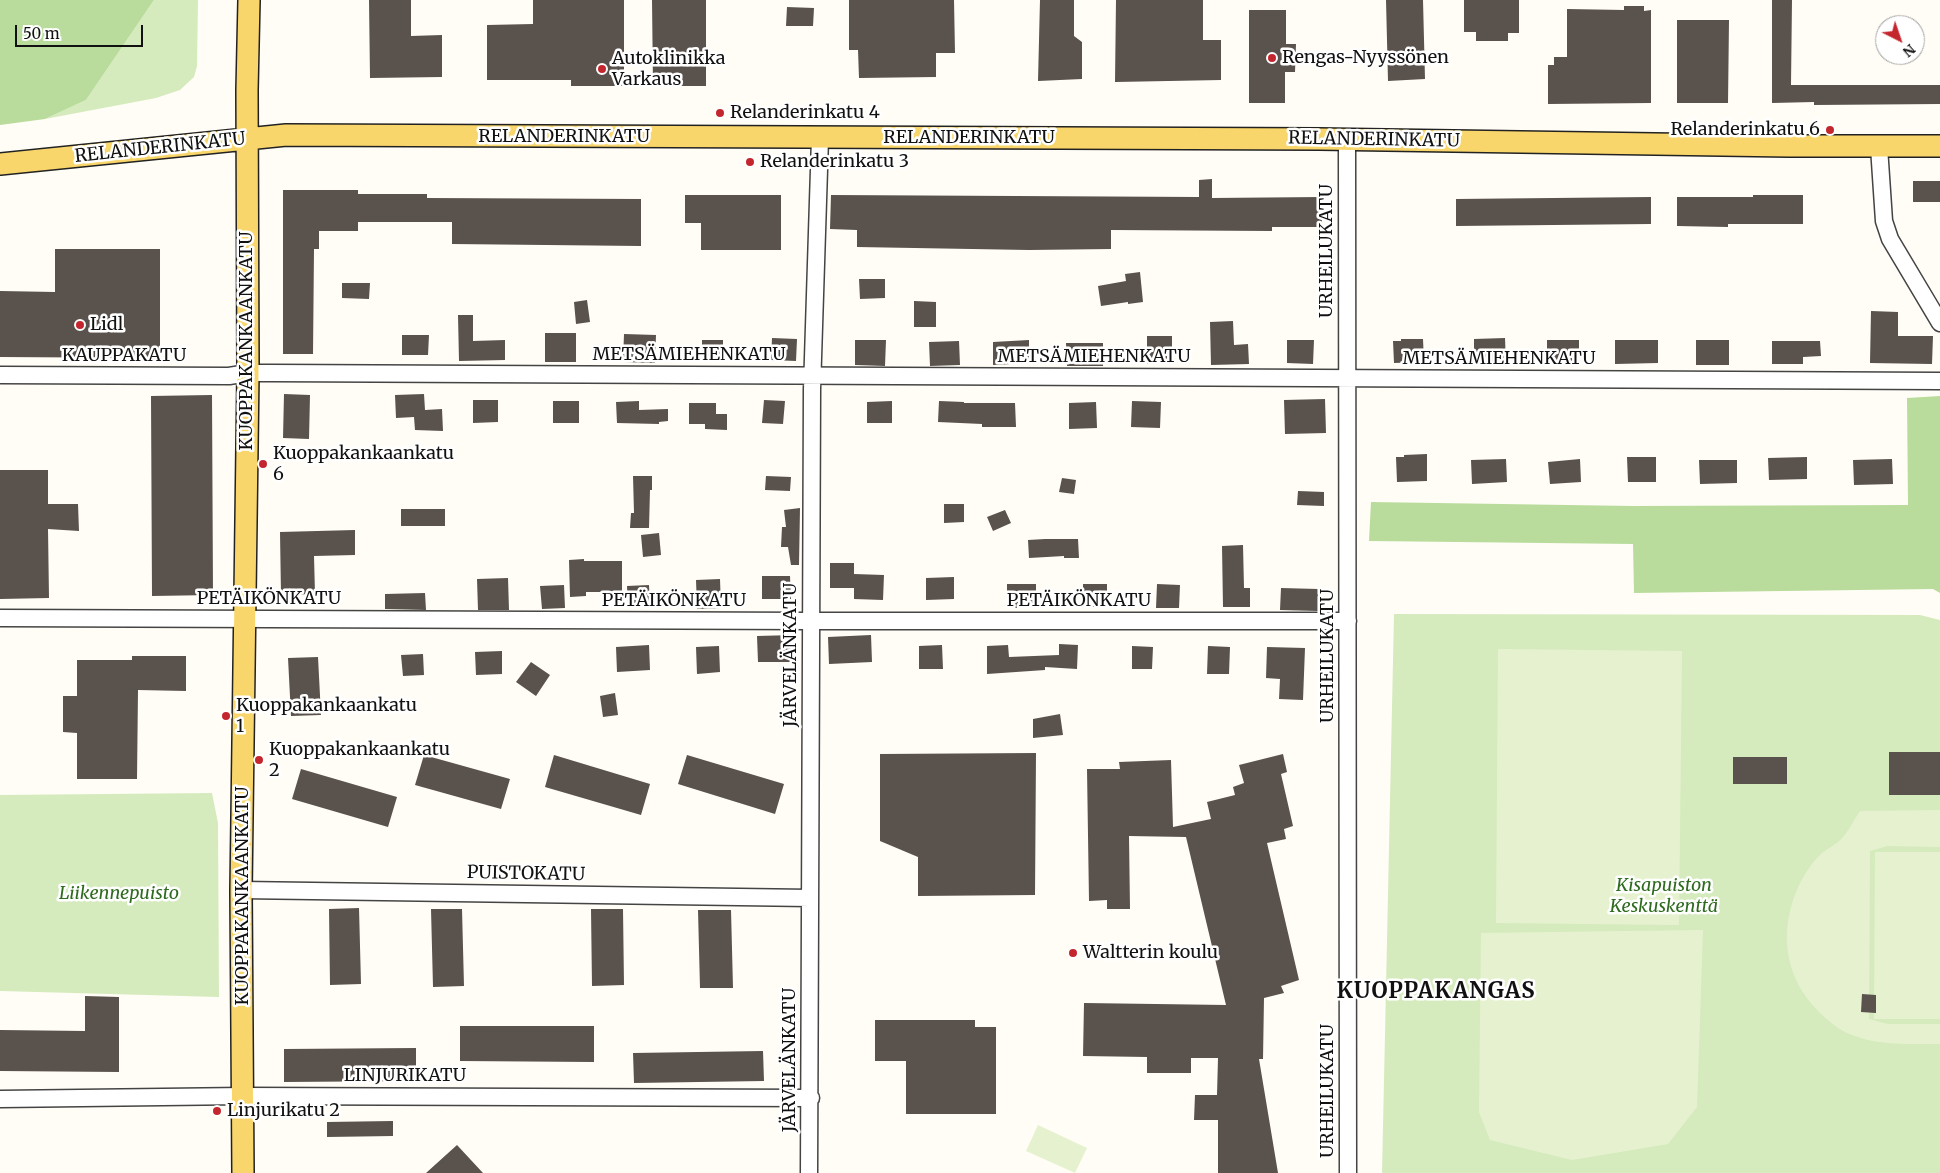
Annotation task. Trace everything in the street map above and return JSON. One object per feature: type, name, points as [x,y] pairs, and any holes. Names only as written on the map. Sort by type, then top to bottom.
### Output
[{"type":"main road","name":"KUOPPAKANKAANKATU","points":[[243,1173],[244,1096],[241,890],[248,373],[247,139],[249,0]]},
{"type":"main road","name":"RELANDERINKATU","points":[[0,164],[286,135],[1347,140],[1879,147],[1940,146]]},
{"type":"street","name":"JÄRVELÄNKATU","points":[[810,1173],[813,376],[820,138]]},
{"type":"street","name":"URHEILUKATU","points":[[1347,140],[1348,1173]]},
{"type":"street","points":[[1879,147],[1884,221],[1890,239],[1940,323]]},
{"type":"street","name":"METSÄMIEHENKATU","points":[[248,373],[1940,381]]},
{"type":"street","name":"KAUPPAKATU","points":[[0,375],[229,376],[248,373]]},
{"type":"street","name":"PETÄIKÖNKATU","points":[[0,618],[1348,621]]},
{"type":"street","name":"PUISTOKATU","points":[[241,890],[810,898]]},
{"type":"street","name":"LINJURIKATU","points":[[0,1099],[244,1096],[810,1098]]},
{"type":"green space","points":[[0,0],[154,0],[86,100],[45,119],[0,125]]},
{"type":"green space","points":[[154,0],[198,0],[197,66],[194,77],[180,90],[156,98],[45,119],[86,100]]},
{"type":"green space","points":[[1940,396],[1940,593],[1933,589],[1634,593],[1633,544],[1369,541],[1371,502],[1633,506],[1908,505],[1907,398]]},
{"type":"green space","name":"Kisapuiston Keskuskenttä","points":[[1394,614],[1920,615],[1940,620],[1940,1173],[1382,1173]]},
{"type":"green space","points":[[1498,649],[1682,651],[1679,925],[1496,923]]},
{"type":"green space","name":"Liikennepuisto","points":[[212,793],[218,823],[219,997],[0,991],[0,795]]},
{"type":"green space","points":[[1940,810],[1940,847],[1887,846],[1870,851],[1869,1019],[1888,1024],[1940,1024],[1940,1044],[1881,1042],[1847,1033],[1825,1018],[1807,998],[1791,967],[1787,935],[1793,900],[1800,883],[1819,856],[1844,836],[1860,811]]},
{"type":"green space","points":[[1875,852],[1940,852],[1940,1019],[1874,1019]]},
{"type":"green space","points":[[1703,930],[1697,1107],[1668,1144],[1572,1160],[1490,1140],[1479,1112],[1481,933]]},
{"type":"green space","points":[[1038,1125],[1087,1148],[1075,1173],[1026,1151]]},
{"type":"building","points":[[369,0],[411,0],[411,36],[442,35],[442,77],[370,78]]},
{"type":"building","points":[[533,0],[624,0],[624,86],[571,86],[571,80],[487,80],[487,25],[533,24]]},
{"type":"building","points":[[652,0],[706,0],[706,86],[653,86]]},
{"type":"building","points":[[849,0],[954,0],[955,53],[936,53],[936,77],[859,78],[858,50],[849,50]]},
{"type":"building","points":[[1040,0],[1074,0],[1074,36],[1082,42],[1082,79],[1038,81]]},
{"type":"building","points":[[1116,0],[1203,0],[1203,40],[1221,40],[1221,80],[1115,82]]},
{"type":"building","points":[[1386,0],[1423,0],[1425,79],[1388,81]]},
{"type":"building","points":[[1464,0],[1519,0],[1519,33],[1508,33],[1508,41],[1476,41],[1476,32],[1464,32]]},
{"type":"building","points":[[1772,0],[1792,0],[1791,85],[1940,85],[1940,104],[1814,105],[1814,102],[1772,103]]},
{"type":"building","points":[[1624,6],[1644,6],[1644,11],[1651,10],[1651,103],[1548,104],[1548,65],[1554,65],[1554,57],[1567,57],[1567,9],[1624,10]]},
{"type":"building","points":[[787,7],[814,8],[813,26],[786,26]]},
{"type":"building","name":"Rengas-Nyyssönen","points":[[1249,10],[1286,10],[1286,44],[1296,44],[1295,72],[1285,72],[1285,103],[1249,103]]},
{"type":"building","points":[[1677,20],[1729,20],[1728,103],[1677,103]]},
{"type":"building","points":[[1212,179],[1212,198],[1322,197],[1322,227],[1272,227],[1272,231],[1111,230],[1111,249],[1029,250],[857,247],[857,230],[830,229],[831,195],[1199,197],[1199,180]]},
{"type":"building","points":[[1913,181],[1940,181],[1940,202],[1913,202]]},
{"type":"building","points":[[283,190],[358,190],[358,194],[427,194],[427,198],[641,199],[641,246],[452,244],[452,222],[358,222],[358,231],[319,231],[319,249],[314,249],[313,354],[283,354]]},
{"type":"building","points":[[685,195],[781,195],[781,250],[701,250],[701,223],[685,223]]},
{"type":"building","points":[[1753,195],[1803,195],[1803,224],[1728,224],[1728,227],[1677,226],[1677,197],[1753,197]]},
{"type":"building","points":[[1651,197],[1651,224],[1456,226],[1456,199]]},
{"type":"building","name":"Lidl","points":[[55,249],[160,249],[160,358],[0,357],[0,291],[55,292]]},
{"type":"building","points":[[1140,272],[1143,302],[1101,306],[1098,286],[1126,281],[1125,274]]},
{"type":"building","points":[[859,279],[885,279],[885,298],[860,299]]},
{"type":"building","points":[[342,283],[370,283],[369,299],[342,298]]},
{"type":"building","points":[[587,300],[590,322],[576,324],[574,302]]},
{"type":"building","points":[[914,301],[936,302],[936,327],[914,327]]},
{"type":"building","points":[[1871,311],[1898,312],[1898,336],[1933,336],[1932,364],[1870,363]]},
{"type":"building","points":[[458,315],[473,315],[473,341],[505,340],[505,360],[459,361]]},
{"type":"building","points":[[1233,321],[1234,345],[1248,344],[1249,364],[1211,365],[1210,322]]},
{"type":"building","points":[[545,333],[576,333],[576,362],[545,362]]},
{"type":"building","points":[[624,334],[656,335],[655,363],[623,362]]},
{"type":"building","points":[[402,335],[429,335],[428,355],[402,355]]},
{"type":"building","points":[[1147,336],[1172,336],[1172,364],[1147,364]]},
{"type":"building","points":[[772,338],[797,339],[796,361],[771,360]]},
{"type":"building","points":[[1505,338],[1506,364],[1474,364],[1474,339]]},
{"type":"building","points":[[1401,339],[1423,339],[1424,362],[1394,363],[1393,341],[1401,341]]},
{"type":"building","points":[[702,340],[723,340],[723,360],[702,361]]},
{"type":"building","points":[[855,340],[886,340],[885,366],[855,365]]},
{"type":"building","points":[[1029,340],[1029,363],[993,365],[993,342]]},
{"type":"building","points":[[1287,340],[1314,340],[1313,364],[1287,363]]},
{"type":"building","points":[[1547,340],[1579,340],[1579,365],[1547,365]]},
{"type":"building","points":[[1615,340],[1658,340],[1658,363],[1615,364]]},
{"type":"building","points":[[1696,340],[1729,340],[1729,365],[1696,365]]},
{"type":"building","points":[[959,341],[960,365],[930,366],[929,342]]},
{"type":"building","points":[[1772,341],[1820,341],[1821,356],[1803,357],[1803,364],[1772,364]]},
{"type":"building","points":[[1066,343],[1103,343],[1103,366],[1067,366]]},
{"type":"building","points":[[284,394],[310,395],[309,439],[283,438]]},
{"type":"building","points":[[424,394],[425,410],[442,409],[443,431],[415,430],[414,417],[396,418],[395,395]]},
{"type":"building","points":[[212,395],[213,595],[152,596],[151,396]]},
{"type":"building","points":[[1325,399],[1326,433],[1285,434],[1284,400]]},
{"type":"building","points":[[473,400],[498,400],[498,422],[473,423]]},
{"type":"building","points":[[764,400],[785,401],[783,424],[762,423]]},
{"type":"building","points":[[553,401],[579,401],[579,423],[553,423]]},
{"type":"building","points":[[639,401],[639,410],[668,409],[668,421],[659,422],[659,424],[617,423],[616,402]]},
{"type":"building","points":[[892,401],[892,423],[867,423],[867,402]]},
{"type":"building","points":[[939,401],[1015,403],[1016,427],[982,427],[982,424],[938,422]]},
{"type":"building","points":[[1132,401],[1161,402],[1160,428],[1131,427]]},
{"type":"building","points":[[1096,402],[1097,428],[1069,429],[1069,403]]},
{"type":"building","points":[[689,403],[716,403],[716,414],[727,414],[727,430],[705,429],[705,424],[689,424]]},
{"type":"building","points":[[1427,454],[1427,481],[1397,482],[1396,457]]},
{"type":"building","points":[[1627,457],[1656,457],[1656,482],[1628,482]]},
{"type":"building","points":[[1807,457],[1807,479],[1769,480],[1768,458]]},
{"type":"building","points":[[1506,459],[1507,482],[1472,484],[1471,460]]},
{"type":"building","points":[[1580,459],[1581,482],[1550,484],[1548,462]]},
{"type":"building","points":[[1892,459],[1893,484],[1854,485],[1853,460]]},
{"type":"building","points":[[1699,460],[1737,460],[1737,483],[1700,484]]},
{"type":"building","points":[[0,470],[48,470],[48,504],[78,504],[79,531],[48,529],[49,598],[0,599]]},
{"type":"building","points":[[633,476],[652,476],[649,528],[630,528],[631,513],[634,513]]},
{"type":"building","points":[[766,476],[791,477],[790,491],[765,490]]},
{"type":"building","points":[[1062,478],[1076,480],[1074,494],[1059,492]]},
{"type":"building","points":[[1298,491],[1324,492],[1324,506],[1297,505]]},
{"type":"building","points":[[944,504],[964,504],[964,522],[944,523]]},
{"type":"building","points":[[800,508],[799,565],[791,565],[788,547],[781,547],[782,527],[786,527],[784,510]]},
{"type":"building","points":[[401,509],[445,509],[445,526],[401,526]]},
{"type":"building","points":[[1005,510],[1011,523],[993,531],[987,517]]},
{"type":"building","points":[[355,530],[355,555],[314,556],[315,594],[281,595],[280,532]]},
{"type":"building","points":[[659,533],[661,555],[643,557],[641,535]]},
{"type":"building","points":[[1078,539],[1079,558],[1064,558],[1064,556],[1029,558],[1028,540]]},
{"type":"building","points":[[1243,545],[1244,588],[1250,588],[1250,607],[1223,607],[1222,546]]},
{"type":"building","points":[[584,559],[584,561],[622,561],[622,592],[586,592],[586,596],[570,597],[569,560]]},
{"type":"building","points":[[830,563],[854,563],[854,574],[884,575],[883,600],[854,599],[854,588],[830,588]]},
{"type":"building","points":[[762,576],[790,576],[791,599],[762,599]]},
{"type":"building","points":[[954,577],[954,599],[926,600],[926,578]]},
{"type":"building","points":[[508,578],[509,610],[478,610],[477,579]]},
{"type":"building","points":[[720,579],[721,608],[697,609],[696,580]]},
{"type":"building","points":[[1007,584],[1036,584],[1036,608],[1007,608]]},
{"type":"building","points":[[1083,584],[1107,584],[1107,607],[1083,607]]},
{"type":"building","points":[[1157,584],[1180,585],[1179,608],[1156,608]]},
{"type":"building","points":[[564,585],[565,608],[542,609],[540,586]]},
{"type":"building","points":[[649,585],[650,608],[628,608],[627,586]]},
{"type":"building","points":[[1281,588],[1318,589],[1318,611],[1280,610]]},
{"type":"building","points":[[425,593],[426,610],[385,609],[385,594]]},
{"type":"building","points":[[794,635],[794,662],[758,662],[757,636]]},
{"type":"building","points":[[871,635],[872,662],[829,664],[828,637]]},
{"type":"building","points":[[1059,644],[1078,645],[1077,669],[1045,667],[1045,670],[987,674],[987,646],[1008,645],[1009,657],[1059,655]]},
{"type":"building","points":[[649,645],[650,670],[617,672],[616,647]]},
{"type":"building","points":[[942,645],[943,669],[919,669],[919,646]]},
{"type":"building","points":[[719,646],[720,672],[697,674],[696,647]]},
{"type":"building","points":[[1132,646],[1153,647],[1152,669],[1132,669]]},
{"type":"building","points":[[1208,646],[1230,647],[1229,674],[1207,674]]},
{"type":"building","points":[[1267,647],[1305,648],[1303,700],[1279,699],[1280,679],[1266,678]]},
{"type":"building","points":[[502,651],[502,674],[476,675],[475,652]]},
{"type":"building","points":[[423,654],[424,675],[403,676],[401,655]]},
{"type":"building","points":[[132,656],[186,656],[186,691],[138,690],[137,779],[77,779],[77,733],[63,732],[63,696],[77,696],[77,660],[132,660]]},
{"type":"building","points":[[318,657],[321,715],[291,716],[288,658]]},
{"type":"building","points":[[531,662],[550,675],[536,696],[516,682]]},
{"type":"building","points":[[615,693],[618,715],[603,717],[600,696]]},
{"type":"building","points":[[1060,714],[1063,735],[1033,738],[1033,719]]},
{"type":"building","points":[[1889,752],[1940,752],[1940,795],[1889,795]]},
{"type":"building","points":[[1036,753],[1035,895],[918,896],[918,857],[880,841],[880,754]]},
{"type":"building","points":[[1283,754],[1287,772],[1281,774],[1293,826],[1284,829],[1286,839],[1267,843],[1299,980],[1281,986],[1284,993],[1264,998],[1263,1059],[1259,1059],[1278,1173],[1218,1173],[1218,1120],[1194,1120],[1195,1095],[1217,1095],[1218,1058],[1191,1058],[1191,1073],[1147,1073],[1147,1057],[1083,1056],[1084,1003],[1226,1005],[1186,837],[1129,836],[1130,909],[1107,909],[1107,900],[1089,901],[1087,769],[1120,769],[1119,762],[1171,760],[1173,827],[1211,819],[1207,802],[1235,795],[1233,787],[1244,783],[1239,765]]},
{"type":"building","points":[[424,755],[510,779],[501,809],[415,785]]},
{"type":"building","points":[[554,755],[650,784],[641,815],[545,787]]},
{"type":"building","points":[[687,755],[784,784],[775,814],[678,784]]},
{"type":"building","points":[[1733,757],[1787,757],[1787,784],[1733,784]]},
{"type":"building","points":[[301,769],[397,797],[388,827],[292,799]]},
{"type":"building","points":[[359,908],[361,984],[330,985],[329,909]]},
{"type":"building","points":[[431,909],[462,909],[464,986],[433,987]]},
{"type":"building","points":[[591,909],[623,909],[624,985],[592,986]]},
{"type":"building","points":[[698,910],[731,910],[733,988],[700,988]]},
{"type":"building","points":[[1862,994],[1876,995],[1876,1013],[1861,1012]]},
{"type":"building","points":[[85,996],[119,997],[119,1072],[0,1071],[0,1030],[85,1031]]},
{"type":"building","points":[[875,1020],[975,1020],[975,1027],[996,1027],[996,1114],[906,1114],[906,1061],[875,1061]]},
{"type":"building","points":[[460,1026],[594,1026],[594,1062],[460,1061]]},
{"type":"building","points":[[416,1048],[416,1081],[284,1082],[284,1049]]},
{"type":"building","points":[[763,1051],[764,1081],[634,1083],[633,1053]]},
{"type":"building","points":[[393,1121],[393,1136],[327,1137],[327,1122]]},
{"type":"building","points":[[457,1145],[483,1173],[426,1173]]},
{"type":"place","name":"Rengas-Nyyssönen","points":[[1272,58]]},
{"type":"place","name":"Autoklinikka Varkaus","points":[[602,69]]},
{"type":"place","name":"Relanderinkatu 4","points":[[720,113]]},
{"type":"place","name":"Relanderinkatu 6","points":[[1830,130]]},
{"type":"place","name":"Relanderinkatu 3","points":[[750,162]]},
{"type":"place","name":"Lidl","points":[[80,325]]},
{"type":"place","name":"Kuoppakankaankatu 6","points":[[263,464]]},
{"type":"place","name":"Kuoppakankaankatu 1","points":[[226,716]]},
{"type":"place","name":"Kuoppakankaankatu 2","points":[[259,760]]},
{"type":"place","name":"Waltterin koulu","points":[[1073,953]]},
{"type":"place","name":"Linjurikatu 2","points":[[217,1111]]},
{"type":"district","name":"KUOPPAKANGAS","points":[[1436,992]]}]
